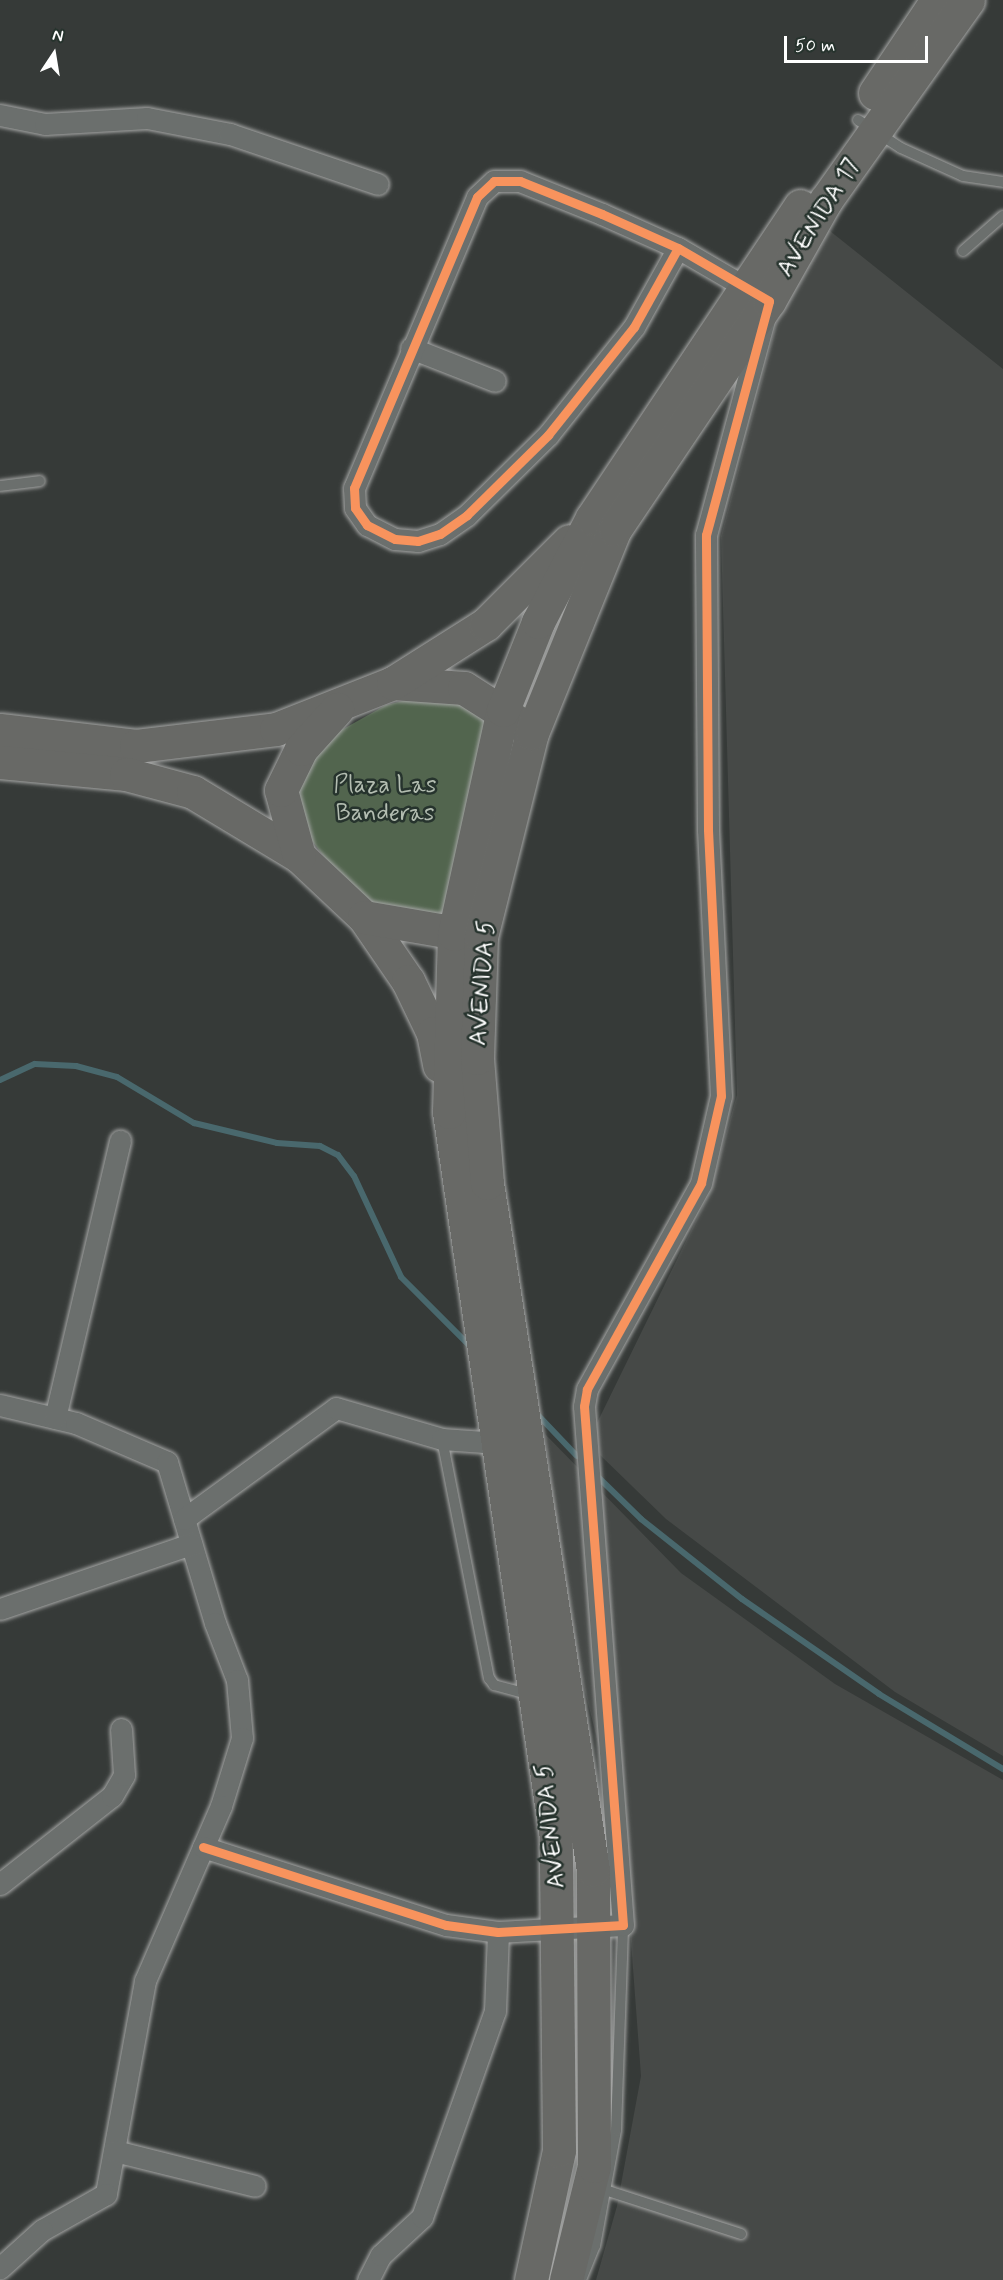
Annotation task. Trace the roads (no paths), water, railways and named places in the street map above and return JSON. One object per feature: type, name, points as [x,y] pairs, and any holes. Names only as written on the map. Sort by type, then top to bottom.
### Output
[{"type":"main road","name":"AVENIDA 17","points":[[603,524],[757,294],[826,200],[937,0]]},
{"type":"main road","name":"AVENIDA 17","points":[[866,125],[968,0]]},
{"type":"main road","points":[[0,730],[136,746],[276,729],[393,683],[486,624],[603,524]]},
{"type":"main road","name":"AVENIDA 5","points":[[531,2280],[559,2150],[559,1925],[556,1838],[448,1112],[467,935],[503,710],[538,622],[603,524]]},
{"type":"main road","name":"AVENIDA 5","points":[[566,2280],[594,2166],[608,1924],[593,1870],[487,1183],[467,935],[603,524]]},
{"type":"main road","points":[[393,683],[464,688],[503,710],[532,733]]},
{"type":"main road","points":[[299,856],[281,790],[301,749],[340,705]]},
{"type":"main road","points":[[0,762],[126,774],[193,792],[299,856],[363,917],[408,981],[433,1033],[448,1112]]},
{"type":"main road","points":[[363,917],[467,935]]},
{"type":"street","points":[[0,115],[45,124],[147,118],[230,134],[378,184]]},
{"type":"street","points":[[203,1847],[346,1896],[446,1924],[498,1932],[559,1925],[608,1924],[584,1406],[587,1389],[701,1183],[721,1096],[708,829],[706,535],[757,294],[678,248],[520,181],[494,181],[477,197],[411,348],[354,488],[355,508],[368,525],[395,539],[418,541],[440,534],[467,515],[548,435],[634,327],[678,248]]},
{"type":"street","points":[[411,348],[495,381]]},
{"type":"street","points":[[55,1418],[120,1140]]},
{"type":"street","points":[[0,1405],[55,1418],[167,1461],[191,1544],[237,1680],[242,1738],[203,1847],[145,1981],[106,2194],[42,2230],[0,2268]]},
{"type":"street","points":[[184,1519],[336,1408],[442,1439],[498,1443]]},
{"type":"street","points":[[0,1609],[191,1544]]},
{"type":"street","points":[[0,1884],[112,1796],[124,1775],[121,1730]]},
{"type":"street","points":[[368,2280],[381,2255],[422,2217],[495,2011],[498,1932]]},
{"type":"street","points":[[115,2151],[255,2186]]},
{"type":"lane","points":[[866,125],[963,176],[1003,182]]},
{"type":"lane","points":[[963,251],[1003,216]]},
{"type":"lane","points":[[0,486],[40,481]]},
{"type":"lane","points":[[442,1439],[489,1678],[494,1685],[535,1696]]},
{"type":"lane","points":[[581,2280],[595,2246],[616,2130],[608,1924]]},
{"type":"lane","points":[[605,2190],[741,2234]]},
{"type":"waterway","points":[[0,1080],[35,1064],[76,1066],[117,1077],[194,1123],[277,1143],[320,1146],[338,1155],[354,1176],[401,1277],[470,1346]]},
{"type":"waterway","points":[[536,1413],[577,1456]]},
{"type":"waterway","points":[[599,1478],[641,1519],[742,1599],[879,1694],[1003,1769]]},
{"type":"park label","name":"Plaza Las Banderas","points":[[385,800]]}]
